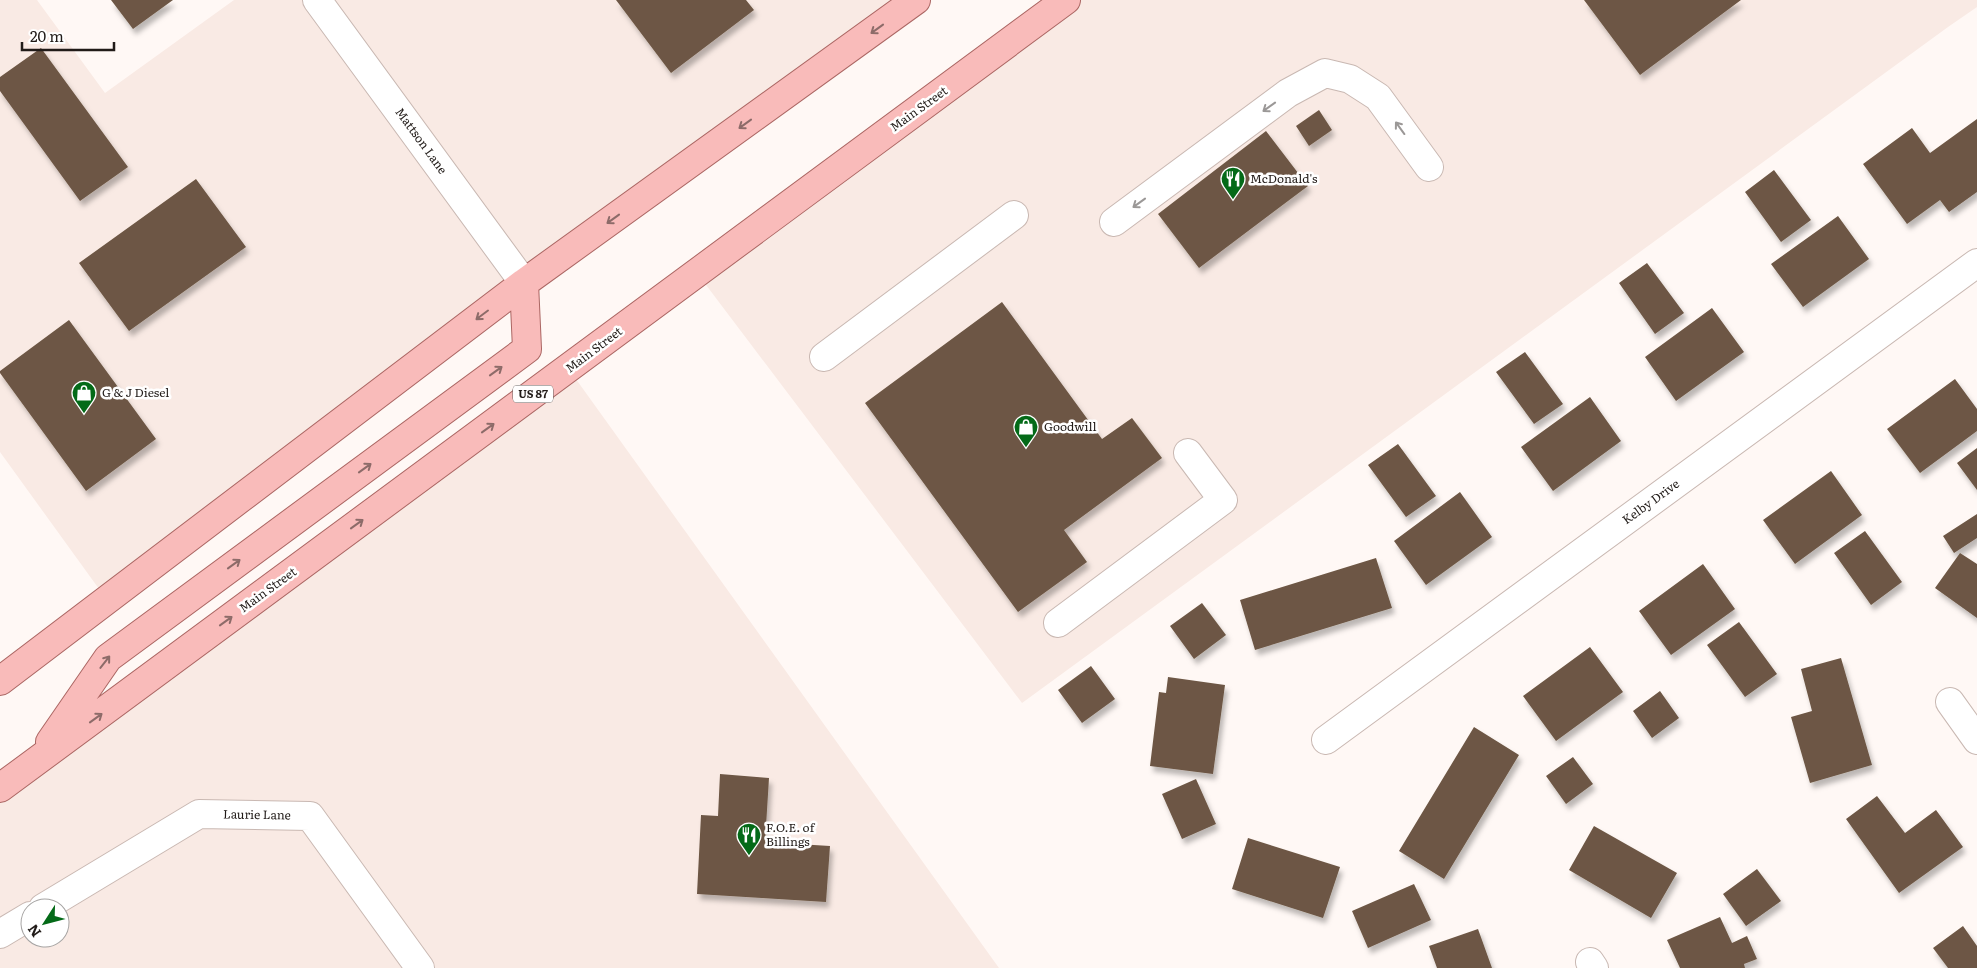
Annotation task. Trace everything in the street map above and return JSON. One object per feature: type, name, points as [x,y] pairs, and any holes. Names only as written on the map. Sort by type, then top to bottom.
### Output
[{"type":"main road","points":[[0,681],[524,283],[916,0]]},
{"type":"main road","name":"Main Street","points":[[0,788],[1066,0]]},
{"type":"main road","points":[[38,760],[108,658],[527,349],[524,283]]},
{"type":"street","name":"Mattson Lane","points":[[317,0],[524,283]]},
{"type":"street","points":[[1114,222],[1288,93],[1325,73],[1350,79],[1378,97],[1429,167]]},
{"type":"street","points":[[824,357],[1014,215]]},
{"type":"street","name":"Kelby Drive","points":[[1326,740],[1977,263]]},
{"type":"street","points":[[1058,623],[1223,500],[1188,453]]},
{"type":"street","points":[[1950,702],[1977,740]]},
{"type":"street","name":"Laurie Lane","points":[[60,898],[199,814],[310,816],[420,968]]},
{"type":"street","points":[[0,934],[20,922]]},
{"type":"shaded area","points":[[0,0],[37,0],[105,93],[234,0],[912,0],[107,600],[0,452]]},
{"type":"shaded area","points":[[1066,0],[1977,0],[1977,7],[1022,703],[697,273]]},
{"type":"shaded area","points":[[568,368],[999,968],[0,968],[0,787]]},
{"type":"building","points":[[111,0],[173,0],[133,29]]},
{"type":"building","points":[[616,0],[746,0],[754,10],[671,73]]},
{"type":"building","points":[[1584,0],[1741,0],[1640,75]]},
{"type":"building","points":[[41,48],[128,167],[80,201],[0,91],[0,77]]},
{"type":"building","points":[[1319,110],[1332,130],[1309,146],[1296,126]]},
{"type":"building","points":[[1977,119],[1977,192],[1949,212],[1940,200],[1907,224],[1863,164],[1912,128],[1930,153]]},
{"type":"building","name":"McDonald's","points":[[1266,131],[1308,186],[1199,268],[1158,214]]},
{"type":"building","points":[[1774,170],[1811,220],[1781,242],[1745,192]]},
{"type":"building","points":[[196,179],[246,247],[129,331],[79,263]]},
{"type":"building","points":[[1838,216],[1869,259],[1803,307],[1771,264]]},
{"type":"building","points":[[1647,263],[1684,313],[1655,334],[1619,283]]},
{"type":"building","name":"Goodwill","points":[[1002,302],[1102,439],[1132,418],[1162,458],[1064,530],[1087,562],[1018,612],[865,403]]},
{"type":"building","points":[[1712,308],[1744,352],[1676,401],[1645,357]]},
{"type":"building","points":[[69,320],[156,439],[86,491],[0,373],[0,371]]},
{"type":"building","points":[[1525,352],[1563,404],[1534,424],[1496,372]]},
{"type":"building","points":[[1955,379],[1977,409],[1977,431],[1920,473],[1887,429]]},
{"type":"building","points":[[1590,397],[1621,441],[1553,491],[1521,447]]},
{"type":"building","points":[[1398,444],[1436,496],[1406,517],[1368,465]]},
{"type":"building","points":[[1977,448],[1977,490],[1957,463]]},
{"type":"building","points":[[1831,471],[1862,515],[1795,564],[1763,520]]},
{"type":"building","points":[[1460,492],[1492,537],[1426,585],[1394,541]]},
{"type":"building","points":[[1977,514],[1977,538],[1954,553],[1943,536]]},
{"type":"building","points":[[1865,531],[1902,582],[1871,605],[1834,553]]},
{"type":"building","points":[[1960,553],[1977,564],[1977,618],[1935,588]]},
{"type":"building","points":[[1376,558],[1392,608],[1255,650],[1240,600]]},
{"type":"building","points":[[1703,564],[1735,609],[1671,655],[1639,611]]},
{"type":"building","points":[[1202,603],[1226,635],[1194,659],[1170,626]]},
{"type":"building","points":[[1739,622],[1777,674],[1745,697],[1707,645]]},
{"type":"building","points":[[1590,647],[1623,692],[1556,741],[1523,696]]},
{"type":"building","points":[[1841,658],[1872,765],[1810,783],[1791,717],[1812,711],[1801,669]]},
{"type":"building","points":[[1091,666],[1115,699],[1082,723],[1058,690]]},
{"type":"building","points":[[1168,677],[1225,685],[1213,774],[1150,766],[1159,692],[1166,693]]},
{"type":"building","points":[[1660,691],[1679,718],[1652,738],[1633,711]]},
{"type":"building","points":[[1474,727],[1519,755],[1444,879],[1399,851]]},
{"type":"building","points":[[1573,757],[1593,784],[1566,804],[1546,776]]},
{"type":"building","points":[[720,774],[769,778],[765,842],[830,846],[826,902],[697,894],[701,815],[718,816]]},
{"type":"building","points":[[1196,779],[1216,824],[1182,839],[1162,794]]},
{"type":"building","points":[[1877,796],[1905,833],[1936,810],[1963,847],[1899,893],[1846,819]]},
{"type":"building","points":[[1594,826],[1677,873],[1651,918],[1569,870]]},
{"type":"building","points":[[1248,838],[1340,867],[1323,918],[1232,889]]},
{"type":"building","points":[[1757,869],[1781,901],[1746,926],[1723,894]]},
{"type":"building","points":[[1414,884],[1431,920],[1368,948],[1352,911]]},
{"type":"building","points":[[1720,917],[1732,943],[1747,936],[1757,959],[1744,964],[1745,968],[1680,968],[1667,940]]},
{"type":"building","points":[[1963,926],[1977,946],[1977,968],[1948,968],[1933,948]]},
{"type":"building","points":[[1478,929],[1492,968],[1437,968],[1429,946]]},
{"type":"place","name":"McDonald's","points":[[1233,200]]},
{"type":"place","name":"G & J Diesel","points":[[84,414]]},
{"type":"place","name":"Goodwill","points":[[1026,448]]},
{"type":"place","name":"F.O.E. of Billings","points":[[749,856]]}]
